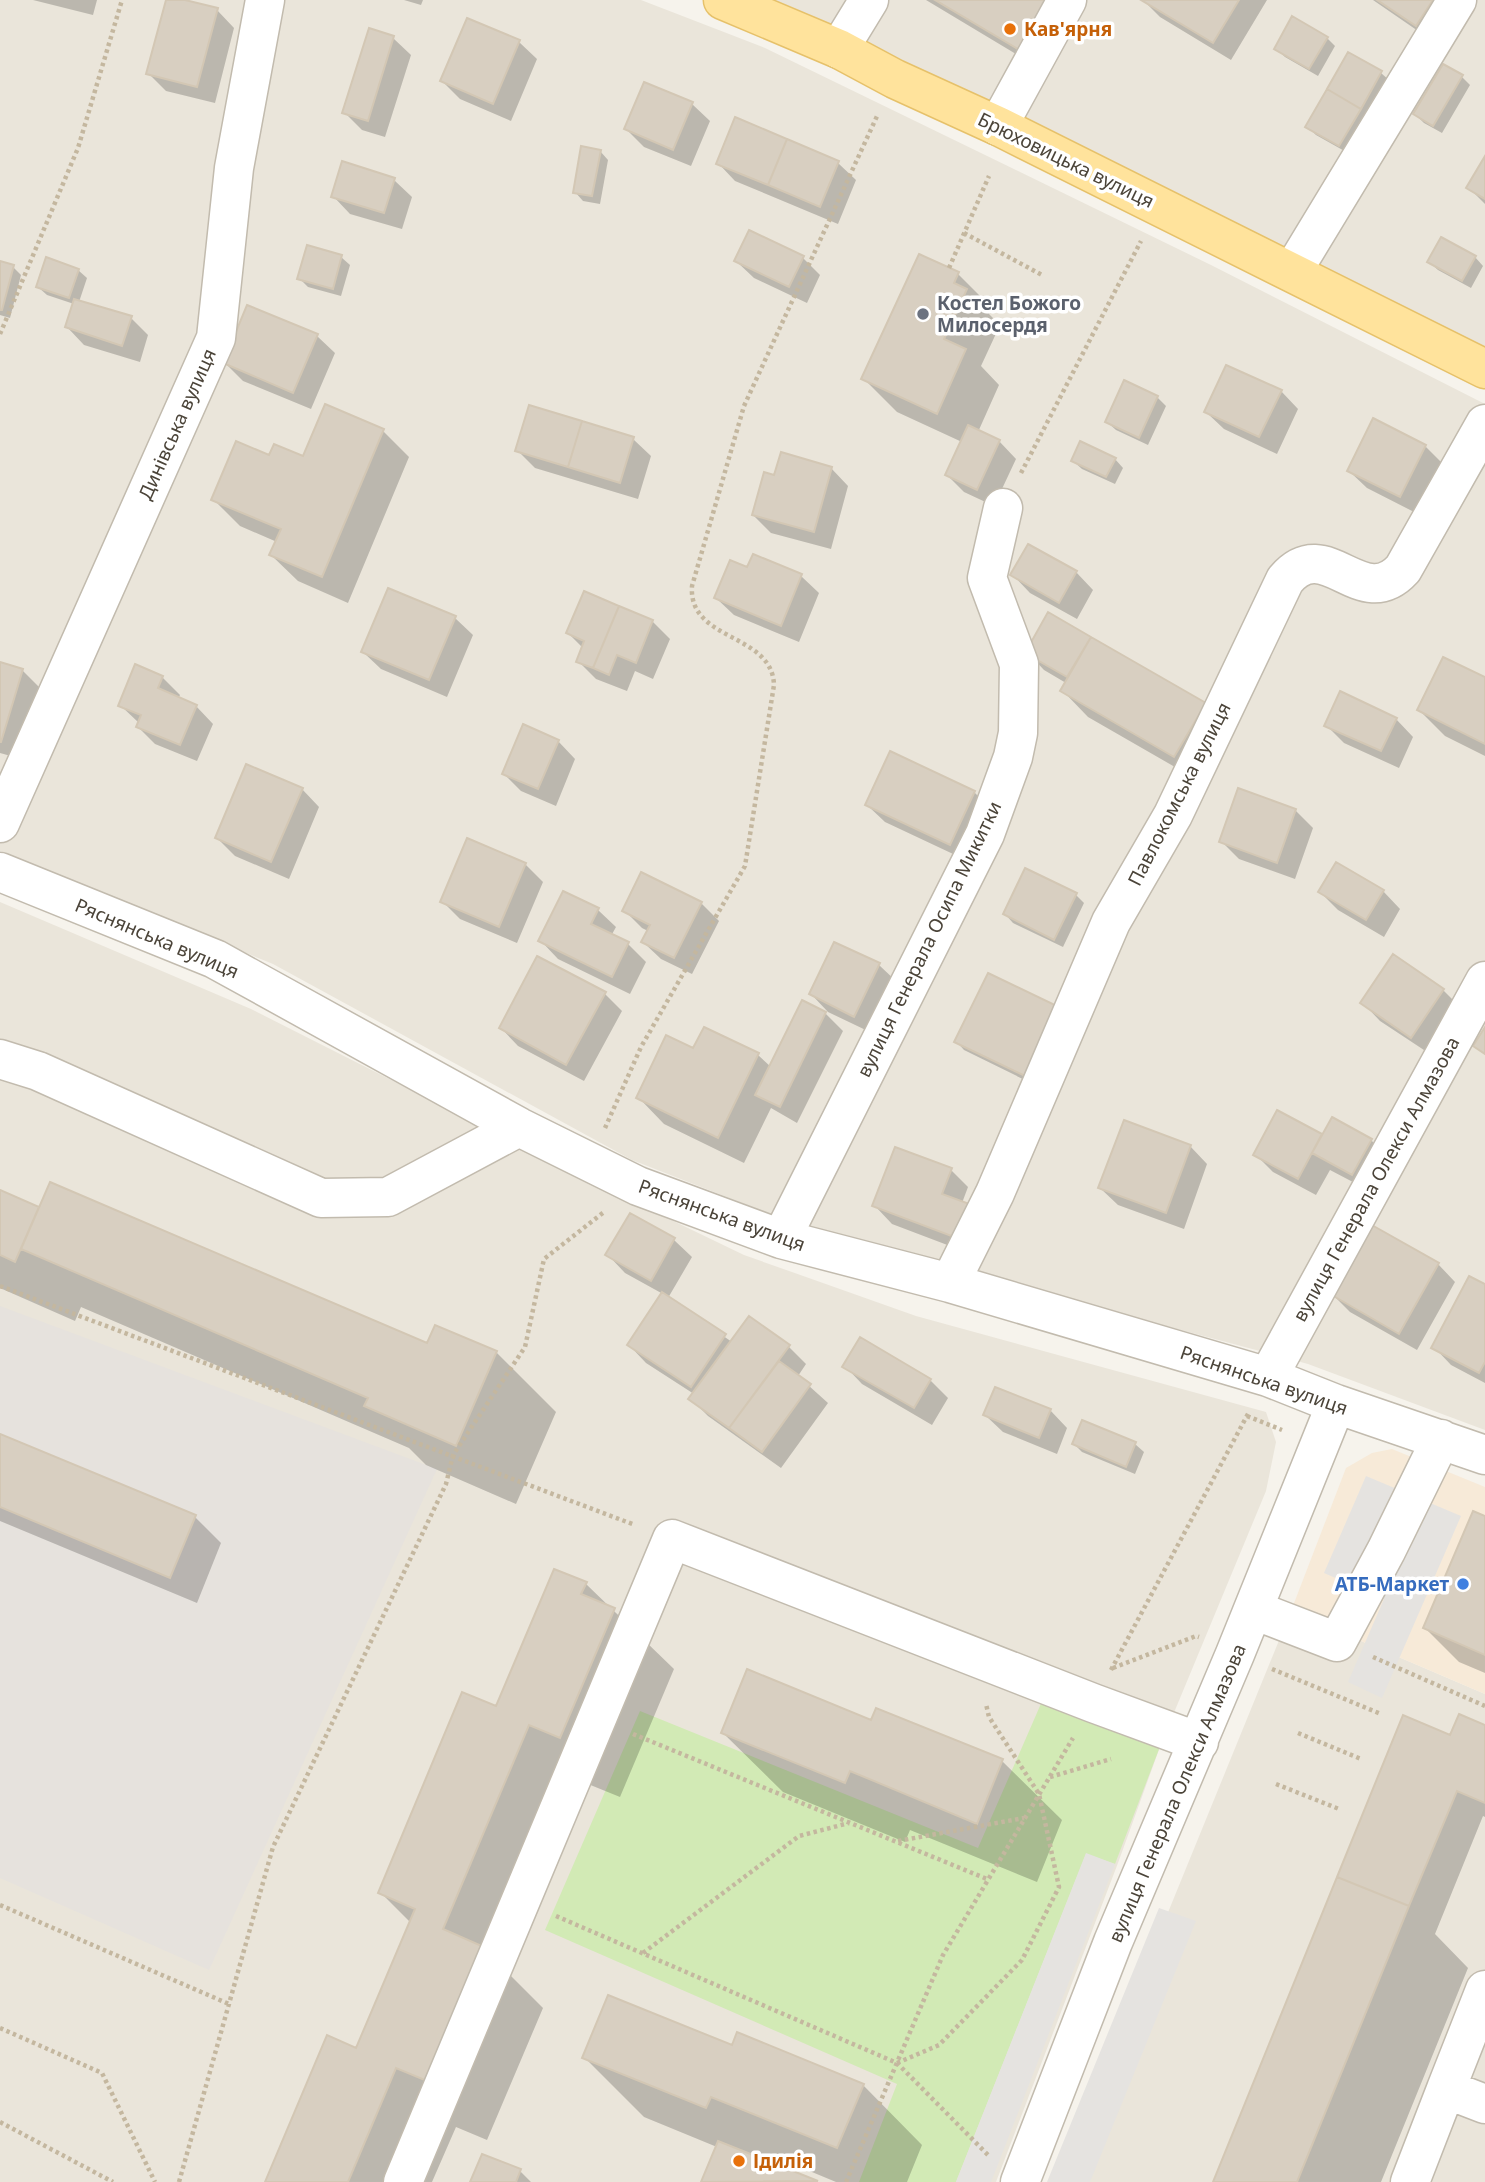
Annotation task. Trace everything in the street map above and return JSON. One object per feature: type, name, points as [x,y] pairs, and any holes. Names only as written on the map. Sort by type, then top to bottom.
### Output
[{"type":"main road","name":"Брюховицька вулиця","points":[[723,0],[839,49],[1485,369]]},
{"type":"street","name":"Динівська вулиця","points":[[0,823],[216,338],[234,168],[265,0]]},
{"type":"street","points":[[839,49],[869,0]]},
{"type":"street","points":[[998,126],[1067,0]]},
{"type":"street","points":[[1292,272],[1457,0]]},
{"type":"street","name":"Павлокомська вулиця","points":[[950,1283],[995,1193],[1111,922],[1172,815],[1285,580],[1294,569],[1308,563],[1323,565],[1366,583],[1380,584],[1394,579],[1403,569],[1485,424]]},
{"type":"street","name":"вулиця Генерала Осипа Микитки","points":[[781,1239],[985,834],[1013,757],[1018,733],[1019,664],[987,578],[1003,508]]},
{"type":"street","name":"Ряснянська вулиця","points":[[0,872],[215,959],[519,1126],[638,1186],[781,1239],[950,1283],[1268,1377],[1336,1404],[1485,1455]]},
{"type":"street","name":"вулиця Генерала Олекси Алмазова","points":[[1268,1377],[1485,981]]},
{"type":"street","points":[[0,1059],[38,1071],[321,1198],[388,1197],[519,1126]]},
{"type":"street","name":"вулиця Генерала Олекси Алмазова","points":[[1020,2182],[1113,1942],[1254,1610],[1336,1404]]},
{"type":"street","points":[[1254,1610],[1337,1642],[1392,1540],[1441,1439]]},
{"type":"street","points":[[403,2182],[672,1539],[1199,1742]]},
{"type":"street","points":[[1410,2182],[1485,1990]]},
{"type":"street","points":[[1446,2089],[1485,2104]]},
{"type":"path","points":[[0,334],[78,148],[122,0]]},
{"type":"path","points":[[590,1162],[641,1047],[745,866],[774,673],[761,655],[704,620],[695,611],[691,599],[692,586],[744,406],[895,79]]},
{"type":"path","points":[[949,268],[989,176]]},
{"type":"path","points":[[1003,508],[1158,206]]},
{"type":"path","points":[[964,233],[1042,275]]},
{"type":"path","points":[[179,2182],[273,1847],[446,1484],[453,1455],[524,1347],[544,1259],[638,1186]]},
{"type":"path","points":[[0,1286],[672,1539]]},
{"type":"path","points":[[846,2182],[943,1955],[1093,1703],[1268,1377]]},
{"type":"path","points":[[1337,1642],[1485,1706]]},
{"type":"path","points":[[897,2063],[939,2045],[1022,1960],[1059,1887],[1039,1794],[989,1717],[974,1657]]},
{"type":"path","points":[[597,1718],[988,1880]]},
{"type":"path","points":[[1298,1733],[1361,1759]]},
{"type":"path","points":[[1050,1777],[1111,1759]]},
{"type":"path","points":[[1276,1784],[1339,1809]]},
{"type":"path","points":[[896,1842],[1025,1818]]},
{"type":"path","points":[[643,1953],[799,1836],[849,1823]]},
{"type":"path","points":[[520,1900],[897,2063],[969,2136]]},
{"type":"path","points":[[0,1905],[229,2004]]},
{"type":"path","points":[[0,2028],[102,2073],[155,2182]]},
{"type":"path","points":[[0,2122],[113,2182]]},
{"type":"shaded area","points":[[0,0],[641,0],[765,48],[1211,265],[1485,404],[1485,1430],[1308,1364],[822,1234],[632,1160],[273,964],[0,851]]},
{"type":"shaded area","points":[[770,0],[1485,0],[1485,348]]},
{"type":"shaded area","points":[[0,902],[251,1009],[607,1189],[744,1255],[916,1316],[1266,1412],[1276,1442],[1266,1491],[1161,1744],[996,2182],[0,2182]]},
{"type":"shaded area","points":[[0,1306],[437,1469],[209,1970],[0,1878]]},
{"type":"shaded area","points":[[1392,1449],[1485,1487],[1485,1694],[1291,1611],[1346,1468],[1372,1453]]},
{"type":"shaded area","points":[[1366,1476],[1461,1516],[1382,1698],[1348,1682],[1384,1599],[1324,1573]]},
{"type":"shaded area","points":[[1291,1611],[1485,1694],[1485,2182],[1058,2182]]},
{"type":"shaded area","points":[[1086,1853],[1115,1864],[991,2182],[956,2182]]},
{"type":"shaded area","points":[[1159,1908],[1196,1921],[1090,2182],[1047,2182]]},
{"type":"green space","points":[[1043,1699],[1161,1744],[1115,1864],[1086,1854],[956,2182],[859,2182],[897,2084],[545,1930],[640,1711],[978,1848]]},
{"type":"building","points":[[166,0],[185,0],[218,8],[197,87],[146,74]]},
{"type":"building","name":"Кав'ярня","points":[[935,0],[1055,0],[1023,52]]},
{"type":"building","points":[[1141,0],[1239,0],[1213,43]]},
{"type":"building","points":[[1377,0],[1433,0],[1416,26]]},
{"type":"building","points":[[1292,16],[1328,37],[1309,69],[1274,49]]},
{"type":"building","points":[[467,18],[520,40],[493,104],[440,81]]},
{"type":"building","points":[[369,28],[394,36],[368,121],[342,113]]},
{"type":"building","points":[[1348,52],[1382,71],[1361,109],[1327,89]]},
{"type":"building","points":[[1443,64],[1463,75],[1433,126],[1413,114]]},
{"type":"building","points":[[644,82],[693,102],[673,150],[624,129]]},
{"type":"building","points":[[1327,89],[1361,109],[1339,146],[1305,127]]},
{"type":"building","points":[[735,117],[787,139],[768,185],[716,164]]},
{"type":"building","points":[[787,139],[839,161],[820,207],[768,185]]},
{"type":"building","points":[[581,146],[601,150],[592,196],[573,193]]},
{"type":"building","points":[[1485,156],[1485,199],[1466,188]]},
{"type":"building","points":[[342,161],[395,178],[384,213],[331,197]]},
{"type":"building","points":[[749,230],[804,256],[789,287],[734,261]]},
{"type":"building","points":[[1441,237],[1476,256],[1462,281],[1427,262]]},
{"type":"building","points":[[307,245],[342,255],[333,289],[297,279]]},
{"type":"building","name":"Костел Божого Милосердя","points":[[919,254],[959,272],[954,283],[967,289],[944,339],[966,349],[937,414],[861,379]]},
{"type":"building","points":[[46,257],[79,269],[69,298],[36,287]]},
{"type":"building","points":[[0,261],[14,265],[2,310],[0,310]]},
{"type":"building","points":[[74,299],[132,316],[122,346],[65,327]]},
{"type":"building","points":[[247,305],[318,334],[293,393],[223,363]]},
{"type":"building","points":[[1226,365],[1282,390],[1259,437],[1204,412]]},
{"type":"building","points":[[1124,380],[1158,396],[1139,438],[1105,422]]},
{"type":"building","points":[[325,404],[384,429],[322,577],[269,555],[281,529],[211,500],[236,441],[269,455],[274,444],[303,456]]},
{"type":"building","points":[[529,405],[582,421],[568,467],[515,451]]},
{"type":"building","points":[[1373,418],[1426,445],[1400,497],[1347,471]]},
{"type":"building","points":[[582,421],[634,437],[620,483],[568,467]]},
{"type":"building","points":[[968,425],[1000,440],[977,490],[945,475]]},
{"type":"building","points":[[1080,441],[1116,458],[1106,477],[1071,461]]},
{"type":"building","points":[[781,452],[832,467],[814,532],[752,515],[764,472],[774,475]]},
{"type":"building","points":[[1028,544],[1077,571],[1059,603],[1010,575]]},
{"type":"building","points":[[753,554],[802,574],[781,626],[714,598],[730,560],[747,567]]},
{"type":"building","points":[[388,588],[456,616],[429,680],[361,652]]},
{"type":"building","points":[[584,591],[619,606],[593,668],[576,662],[584,641],[566,633]]},
{"type":"building","points":[[619,606],[653,620],[636,663],[617,655],[609,675],[593,668]]},
{"type":"building","points":[[1048,612],[1091,637],[1067,677],[1025,653]]},
{"type":"building","points":[[1091,637],[1206,703],[1174,757],[1060,691]]},
{"type":"building","points":[[1443,657],[1485,677],[1485,744],[1417,710]]},
{"type":"building","points":[[0,662],[23,669],[1,742],[0,742]]},
{"type":"building","points":[[135,664],[163,676],[158,688],[197,705],[180,745],[136,727],[141,715],[118,706]]},
{"type":"building","points":[[1340,691],[1397,718],[1381,751],[1324,726]]},
{"type":"building","points":[[523,724],[559,740],[538,789],[502,774]]},
{"type":"building","points":[[890,751],[975,791],[950,845],[865,805]]},
{"type":"building","points":[[246,764],[303,788],[271,862],[215,838]]},
{"type":"building","points":[[1238,788],[1296,809],[1277,863],[1219,842]]},
{"type":"building","points":[[467,838],[526,863],[499,927],[440,902]]},
{"type":"building","points":[[1336,862],[1384,890],[1366,920],[1318,892]]},
{"type":"building","points":[[1025,868],[1077,893],[1054,940],[1003,914]]},
{"type":"building","points":[[641,872],[702,902],[674,958],[641,942],[650,925],[622,911]]},
{"type":"building","points":[[563,891],[599,908],[591,924],[629,942],[612,977],[538,941]]},
{"type":"building","points":[[834,942],[880,963],[854,1017],[809,994]]},
{"type":"building","points":[[1393,954],[1444,989],[1411,1038],[1360,1003]]},
{"type":"building","points":[[537,956],[606,992],[566,1065],[499,1028]]},
{"type":"building","points":[[988,973],[1061,1008],[1027,1077],[954,1042]]},
{"type":"building","points":[[802,1000],[826,1012],[780,1107],[755,1095]]},
{"type":"building","points":[[704,1027],[759,1053],[718,1138],[636,1098],[666,1035],[693,1048]]},
{"type":"building","points":[[1485,1027],[1485,1054],[1473,1046]]},
{"type":"building","points":[[1277,1110],[1322,1134],[1298,1179],[1253,1155]]},
{"type":"building","points":[[1332,1117],[1372,1139],[1352,1175],[1312,1153]]},
{"type":"building","points":[[1124,1120],[1191,1145],[1166,1213],[1098,1188]]},
{"type":"building","points":[[895,1147],[952,1168],[942,1194],[975,1206],[962,1240],[872,1206]]},
{"type":"building","points":[[50,1182],[427,1343],[435,1325],[497,1351],[456,1446],[364,1406],[368,1398],[21,1249]]},
{"type":"building","points":[[0,1190],[39,1207],[15,1262],[0,1255]]},
{"type":"building","points":[[630,1213],[675,1238],[651,1281],[605,1255]]},
{"type":"building","points":[[1370,1224],[1439,1263],[1399,1334],[1330,1294]]},
{"type":"building","points":[[1469,1276],[1485,1284],[1485,1362],[1479,1373],[1431,1348]]},
{"type":"building","points":[[662,1292],[726,1334],[691,1387],[627,1345]]},
{"type":"building","points":[[749,1316],[790,1345],[729,1428],[688,1399]]},
{"type":"building","points":[[860,1337],[931,1379],[914,1408],[842,1367]]},
{"type":"building","points":[[779,1361],[811,1384],[762,1452],[729,1428]]},
{"type":"building","points":[[995,1387],[1051,1409],[1039,1438],[983,1415]]},
{"type":"building","points":[[1082,1420],[1136,1442],[1126,1467],[1072,1444]]},
{"type":"building","points":[[0,1434],[196,1515],[170,1578],[0,1507]]},
{"type":"building","name":"АТБ-Маркет","points":[[1473,1511],[1485,1516],[1485,1655],[1423,1628]]},
{"type":"building","points":[[554,1569],[587,1582],[581,1594],[615,1608],[560,1738],[529,1725],[443,1929],[484,1947],[427,2081],[396,2068],[348,2182],[265,2182],[327,2035],[356,2048],[415,1909],[378,1893],[462,1692],[496,1706]]},
{"type":"building","points":[[747,1669],[871,1720],[876,1708],[1003,1759],[977,1824],[850,1771],[845,1783],[721,1733]]},
{"type":"building","points":[[1459,1714],[1485,1725],[1485,1803],[1457,1791],[1409,1906],[1337,1877],[1403,1715],[1450,1735]]},
{"type":"building","points":[[1337,1877],[1409,1906],[1297,2182],[1213,2182]]},
{"type":"building","points":[[608,1995],[732,2045],[737,2032],[864,2084],[837,2148],[711,2097],[706,2108],[582,2058]]},
{"type":"building","name":"Ідилія","points":[[718,2141],[818,2181],[701,2182]]},
{"type":"building","points":[[482,2154],[521,2169],[516,2182],[470,2182]]},
{"type":"place","name":"Кав'ярня","points":[[1010,29]]},
{"type":"place","name":"Костел Божого Милосердя","points":[[923,314]]},
{"type":"place","name":"АТБ-Маркет","points":[[1463,1584]]},
{"type":"place","name":"Ідилія","points":[[739,2161]]}]
